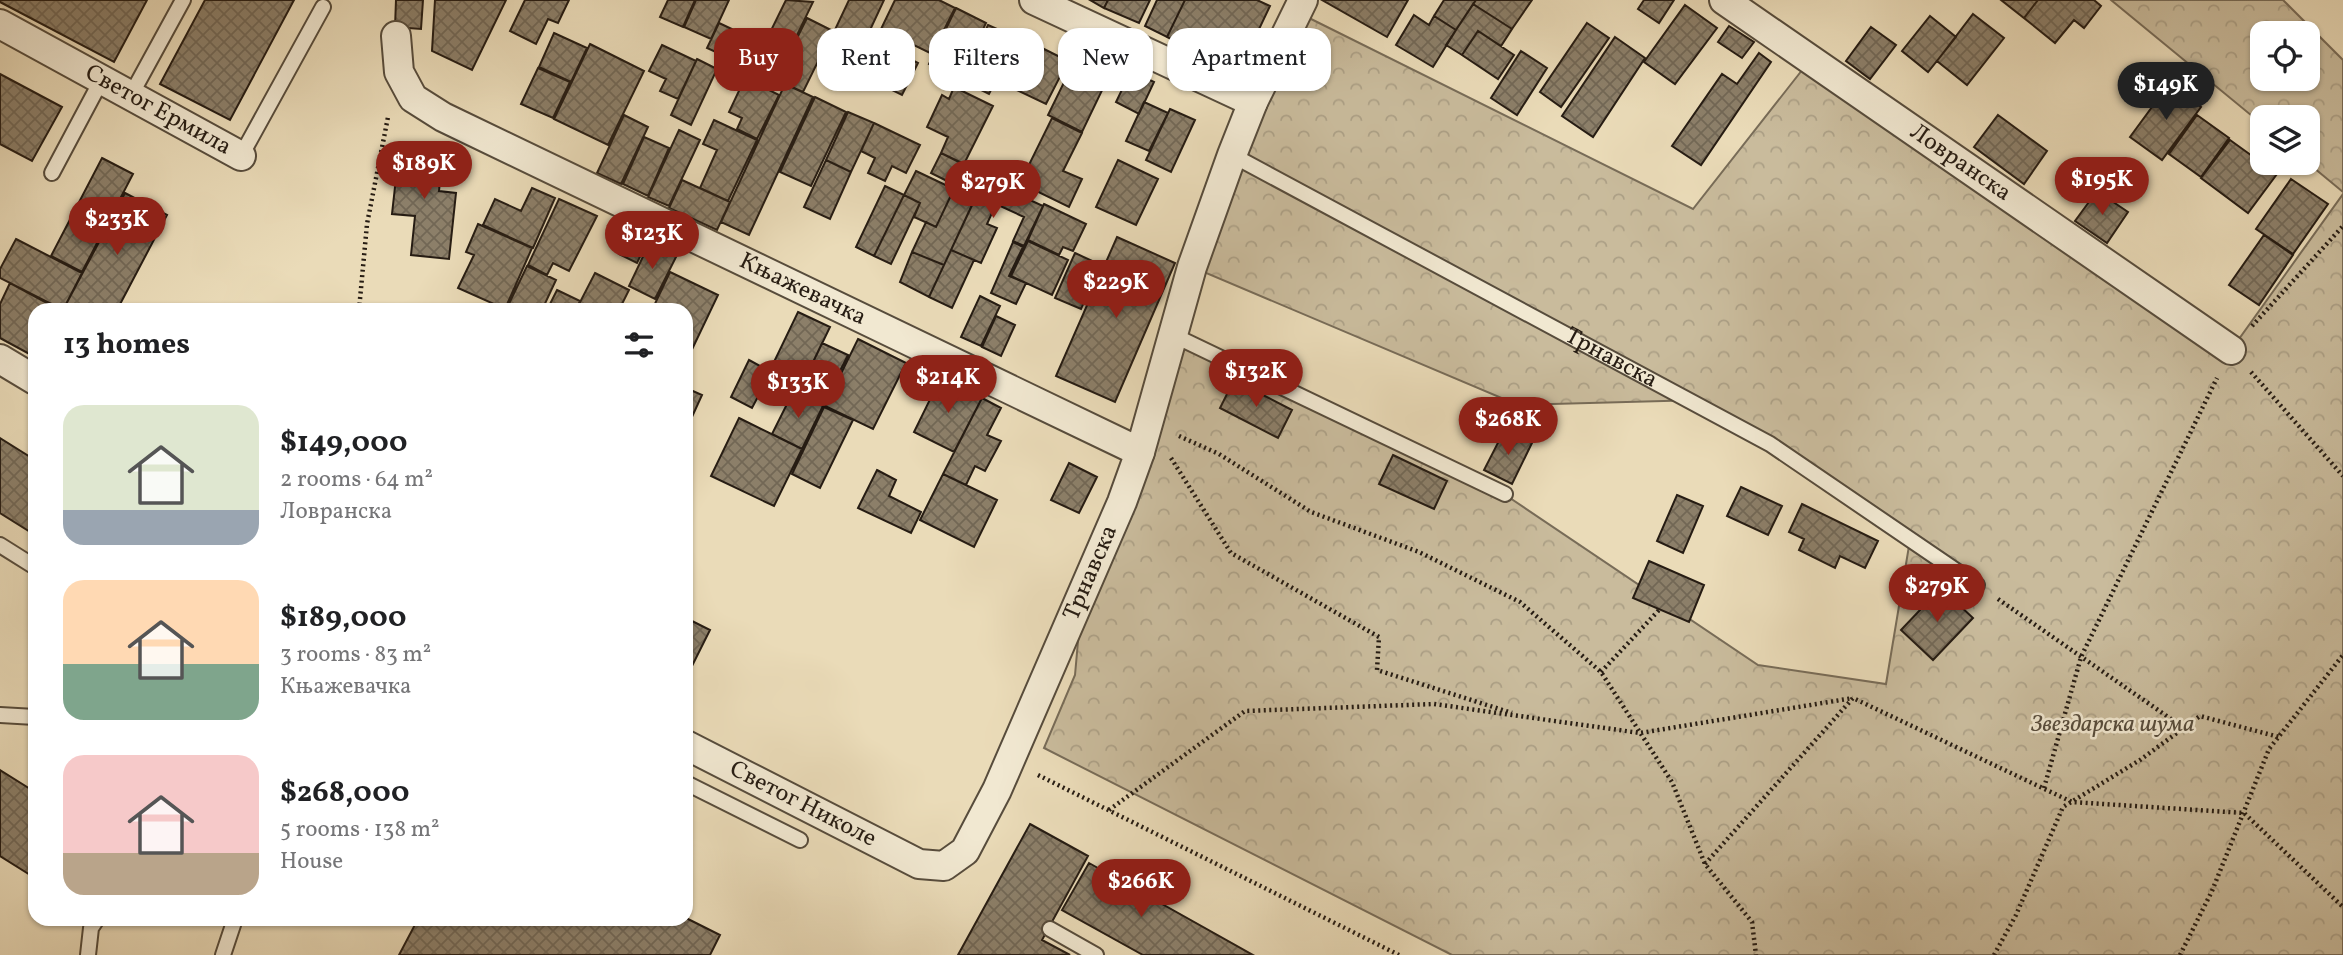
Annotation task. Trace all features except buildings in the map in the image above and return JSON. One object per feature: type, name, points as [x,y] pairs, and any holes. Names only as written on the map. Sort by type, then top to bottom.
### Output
[{"type":"street","points":[[1034,0],[1253,102]]},
{"type":"street","name":"Трнавска","points":[[919,864],[944,866],[965,851],[997,790],[1122,502],[1149,422],[1192,267],[1232,155],[1253,102],[1303,0]]},
{"type":"street","name":"Ловранска","points":[[1724,0],[2231,350]]},
{"type":"street","name":"Светог Ермила","points":[[0,24],[241,156]]},
{"type":"street","points":[[396,36],[399,72],[406,86]]},
{"type":"street","name":"Књажевачка","points":[[406,86],[413,98],[443,117],[1140,452]]},
{"type":"street","points":[[0,359],[28,376]]},
{"type":"street","name":"Светог Николе","points":[[693,750],[919,864]]},
{"type":"lane","points":[[131,95],[183,0]]},
{"type":"lane","name":"Светог Ермила","points":[[241,156],[323,6]]},
{"type":"lane","points":[[51,173],[102,79]]},
{"type":"lane","name":"Трнавска","points":[[1232,155],[1770,444],[1978,585]]},
{"type":"lane","points":[[1173,335],[1504,494]]},
{"type":"lane","points":[[0,545],[28,563]]},
{"type":"lane","points":[[0,715],[28,717]]},
{"type":"lane","points":[[693,786],[800,840]]},
{"type":"lane","points":[[88,955],[92,926]]},
{"type":"lane","points":[[223,955],[233,926]]},
{"type":"lane","points":[[1050,929],[1096,955]]},
{"type":"path","points":[[360,303],[367,224],[388,118],[406,86]]},
{"type":"path","points":[[2044,788],[2081,657],[2231,350],[2343,226]]},
{"type":"path","points":[[2231,350],[2343,475]]},
{"type":"path","points":[[1149,422],[1219,454],[1311,512],[1419,552],[1520,602],[1601,672],[1672,782],[1705,864],[1752,922],[1756,955]]},
{"type":"path","points":[[1149,422],[1231,553],[1379,637],[1377,670],[1524,717]]},
{"type":"path","points":[[1978,585],[2184,728]]},
{"type":"path","points":[[1601,672],[1660,609]]},
{"type":"path","points":[[2180,955],[2212,891],[2269,749],[2343,655]]},
{"type":"path","points":[[1109,810],[1245,711],[1434,704],[1640,733],[1853,698],[2072,802],[2244,813],[2343,907]]},
{"type":"path","points":[[1705,864],[1853,698]]},
{"type":"path","points":[[1994,955],[2016,915],[2063,807],[2140,760],[2200,716],[2279,737]]},
{"type":"path","points":[[1008,762],[1399,955]]},
{"type":"green space","points":[[2111,0],[2283,0],[2304,21],[2250,21],[2250,91],[2320,91],[2320,37],[2343,60],[2343,192],[2320,173],[2320,105],[2250,105],[2250,114]]},
{"type":"green space","name":"Звездарска шума","points":[[1297,12],[1329,28],[1290,28]]},
{"type":"green space","name":"Звездарска шума","points":[[1331,29],[1693,209],[1810,60],[2231,350],[2343,194],[2343,955],[1452,955],[1044,748],[1075,675],[1081,608],[1173,335],[1504,494],[1758,665],[1886,684],[1910,540],[1701,400],[1518,405],[1192,267],[1264,91],[1331,91]]}]
